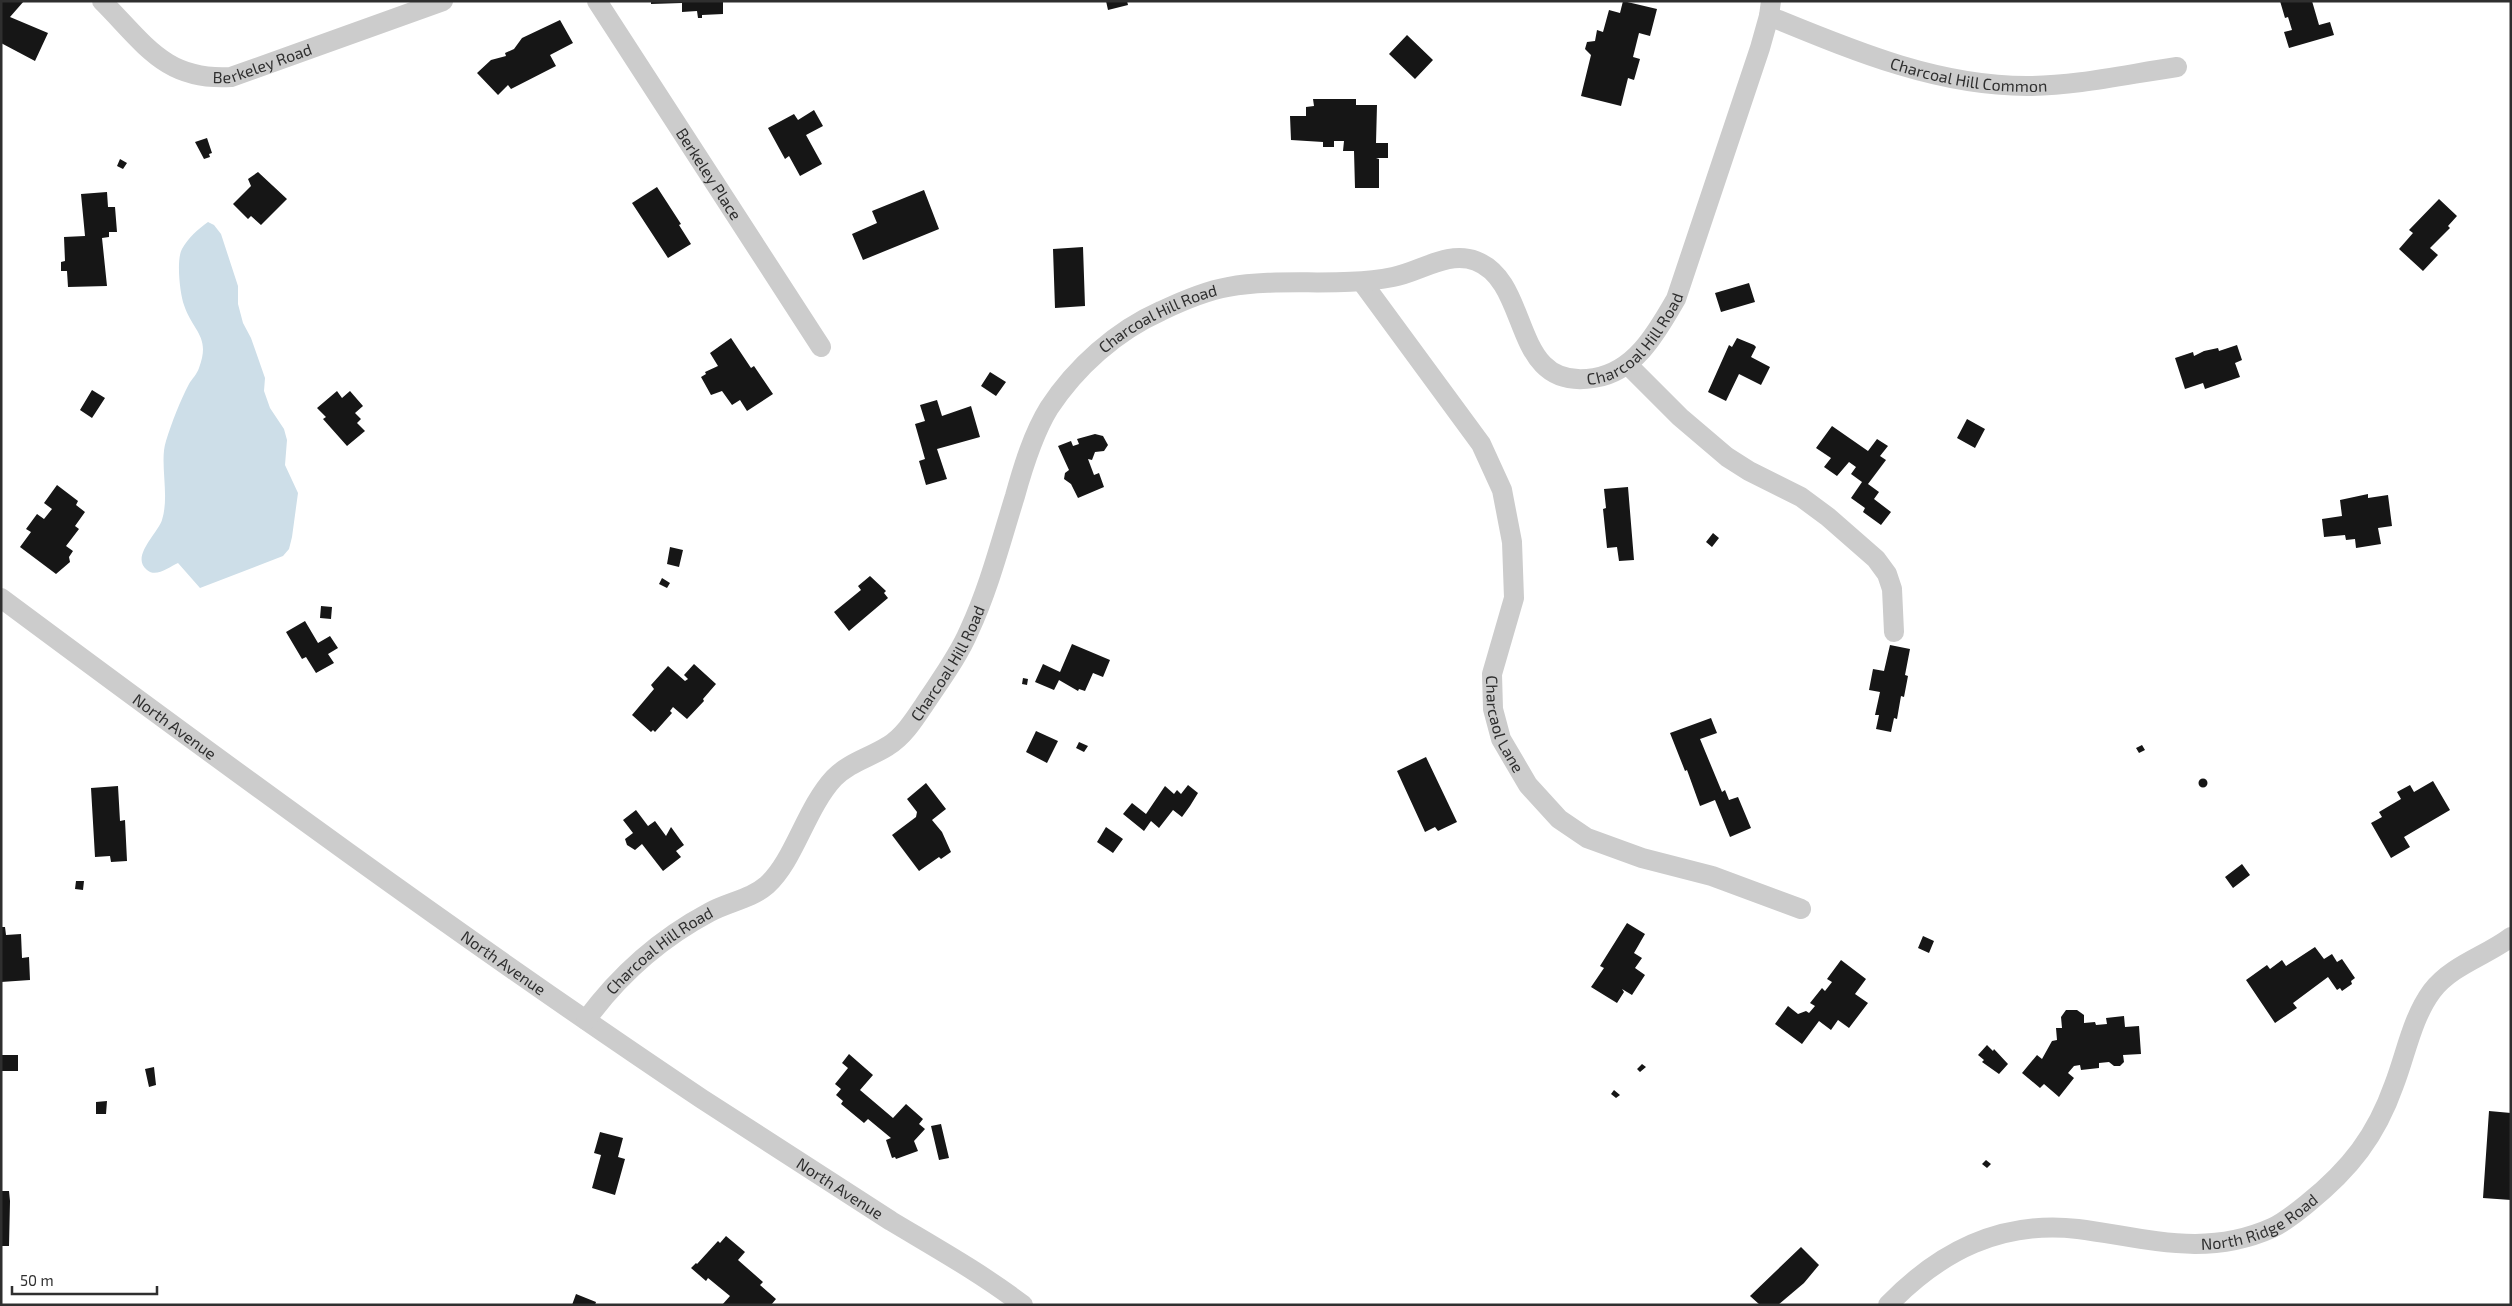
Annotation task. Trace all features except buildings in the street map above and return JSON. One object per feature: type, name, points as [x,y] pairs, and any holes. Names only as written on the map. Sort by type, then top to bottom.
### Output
[{"type":"street","name":"Berkeley Road","points":[[102,1],[170,67],[209,78],[231,77],[443,1]]},
{"type":"street","name":"Berkeley Place","points":[[598,1],[820,347]]},
{"type":"street","name":"Charcoal Hill Common","points":[[1770,9],[1841,45],[1904,67],[1967,83],[2028,86],[2088,80],[2177,67]]},
{"type":"street","name":"Charcoal Hill Road","points":[[586,1020],[602,998],[641,959],[665,940],[714,910],[755,893],[769,883],[783,865],[821,794],[836,776],[850,764],[888,746],[908,728],[969,633],[1029,454],[1048,410],[1068,384],[1103,346],[1159,311],[1200,295],[1229,287],[1362,282],[1399,276],[1455,258],[1472,259],[1487,267],[1500,279],[1531,349],[1551,371],[1562,377],[1581,380],[1613,373],[1628,365],[1660,328],[1676,299],[1699,234],[1770,9]]},
{"type":"street","name":"Charcaol Lane","points":[[1362,282],[1481,444],[1502,490],[1512,542],[1514,598],[1492,674],[1493,709],[1501,739],[1528,785],[1559,819],[1587,838],[1642,858],[1712,876],[1801,908]]},
{"type":"street","points":[[1628,365],[1680,417],[1727,457],[1749,471],[1801,496],[1876,559],[1886,574],[1892,589],[1894,632]]},
{"type":"street","name":"North Avenue","points":[[1,598],[296,816],[586,1020],[704,1100],[979,1274],[1023,1305]]},
{"type":"street","name":"North Ridge Road","points":[[1888,1305],[1938,1260],[1978,1240],[2012,1231],[2045,1227],[2076,1229],[2159,1242],[2207,1245],[2248,1237],[2274,1226],[2328,1187],[2367,1144],[2383,1114],[2411,1033],[2432,991],[2453,971],[2511,937]]},
{"type":"shaded area","points":[[208,222],[214,225],[221,234],[238,286],[238,304],[243,323],[251,338],[265,378],[264,391],[270,408],[284,429],[287,440],[285,465],[298,493],[292,537],[289,549],[283,556],[200,588],[178,563],[154,573],[147,570],[143,565],[142,559],[143,552],[162,520],[165,500],[164,449],[166,441],[179,404],[198,370],[202,357],[202,341],[183,300],[179,277],[180,254],[190,237]]}]
